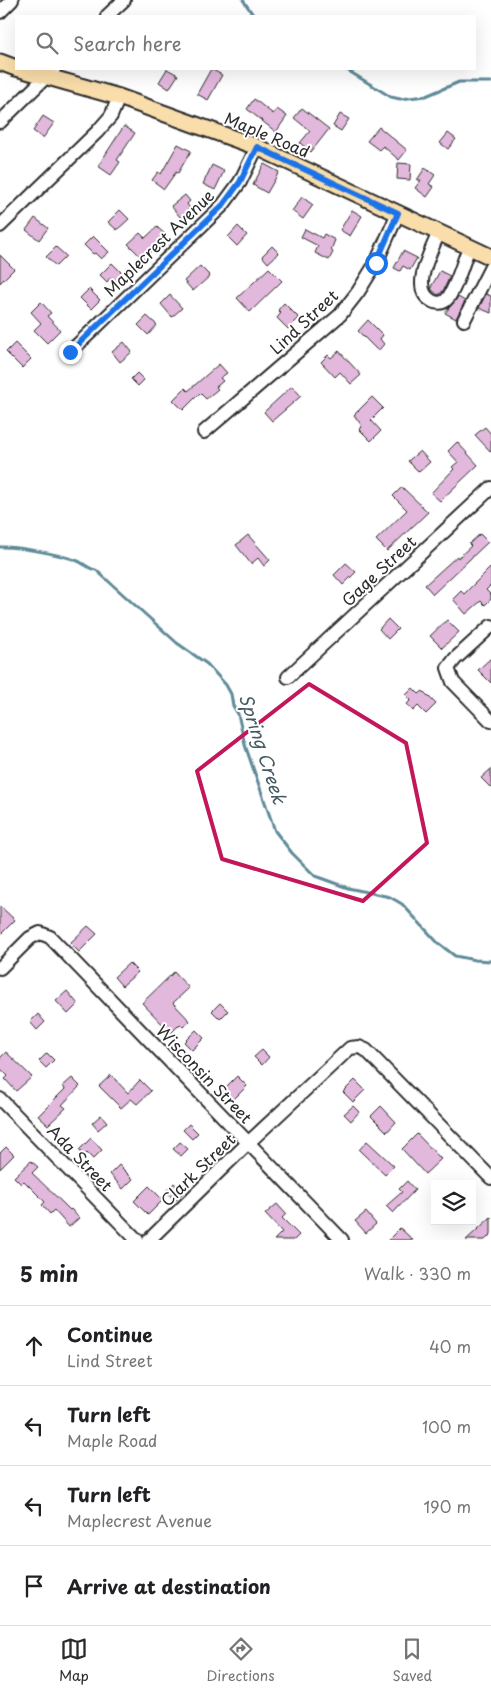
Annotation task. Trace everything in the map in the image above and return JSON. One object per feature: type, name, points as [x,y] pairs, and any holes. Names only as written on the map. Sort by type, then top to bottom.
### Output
[{"type":"main road","points":[[0,62],[15,68]]},
{"type":"main road","name":"Maple Road","points":[[28,70],[50,73],[257,147],[491,257]]},
{"type":"street","points":[[0,12],[12,0]]},
{"type":"street","points":[[109,15],[124,0]]},
{"type":"street","points":[[0,122],[50,73]]},
{"type":"street","points":[[0,226],[97,132],[111,116],[118,97]]},
{"type":"street","name":"Maplecrest Avenue","points":[[70,352],[223,205],[240,182],[257,147]]},
{"type":"street","name":"Lind Street","points":[[204,432],[340,315],[358,292],[376,263],[398,213]]},
{"type":"street","points":[[439,232],[422,274],[421,287],[423,294],[430,300],[436,303],[445,301],[450,294],[469,247]]},
{"type":"street","points":[[464,320],[491,267]]},
{"type":"street","name":"Gage Street","points":[[288,677],[491,488]]},
{"type":"street","points":[[491,626],[455,659],[448,668],[453,682],[491,721]]},
{"type":"street","name":"Wisconsin Street","points":[[0,968],[30,938],[40,933],[50,937],[342,1240]]},
{"type":"street","name":"Clark Street","points":[[149,1240],[248,1143],[350,1048],[359,1047],[366,1050],[491,1178]]},
{"type":"street","name":"Ada Street","points":[[0,1099],[137,1240]]},
{"type":"highlighted area","points":[[309,684],[406,743],[427,843],[363,901],[222,859],[197,771]]},
{"type":"building","points":[[166,70],[178,75],[169,89],[159,82]]},
{"type":"building","points":[[210,70],[222,75],[208,100],[197,94]]},
{"type":"building","points":[[254,99],[273,114],[277,109],[287,116],[276,132],[247,109]]},
{"type":"building","points":[[302,108],[329,129],[311,152],[300,143],[310,131],[294,118]]},
{"type":"building","points":[[340,114],[349,119],[341,131],[333,126]]},
{"type":"building","points":[[43,116],[54,123],[43,138],[33,131]]},
{"type":"building","points":[[124,126],[135,133],[117,160],[120,162],[111,175],[98,166]]},
{"type":"building","points":[[379,127],[407,150],[399,160],[383,146],[379,150],[367,141]]},
{"type":"building","points":[[448,133],[456,139],[448,149],[440,143]]},
{"type":"building","points":[[178,144],[191,151],[178,173],[176,172],[164,189],[152,180],[158,172],[161,174]]},
{"type":"building","points":[[398,163],[411,164],[410,180],[397,179]]},
{"type":"building","points":[[264,164],[279,172],[267,193],[253,185]]},
{"type":"building","points":[[212,165],[224,171],[215,190],[203,184]]},
{"type":"building","points":[[425,168],[435,175],[429,184],[434,187],[427,197],[415,188],[421,180],[417,180]]},
{"type":"building","points":[[185,195],[190,201],[187,204],[191,210],[181,218],[171,206]]},
{"type":"building","points":[[302,197],[313,205],[303,219],[292,211]]},
{"type":"building","points":[[120,210],[129,219],[117,230],[108,222]]},
{"type":"building","points":[[352,210],[362,216],[350,236],[340,230]]},
{"type":"building","points":[[35,218],[48,228],[39,240],[26,230]]},
{"type":"building","points":[[238,226],[247,235],[237,246],[228,237]]},
{"type":"building","points":[[157,227],[167,236],[143,259],[128,244],[140,233],[145,238]]},
{"type":"building","points":[[305,229],[322,238],[324,234],[335,240],[331,250],[333,252],[329,260],[315,253],[318,246],[301,237]]},
{"type":"building","points":[[93,236],[109,252],[101,259],[84,245]]},
{"type":"building","points":[[272,246],[279,253],[268,263],[262,256]]},
{"type":"building","points":[[56,247],[66,256],[56,266],[46,257]]},
{"type":"building","points":[[403,251],[417,258],[410,270],[403,266],[400,271],[394,268]]},
{"type":"building","points":[[0,255],[14,269],[0,283]]},
{"type":"building","points":[[112,263],[127,278],[119,286],[111,277],[107,282],[100,275]]},
{"type":"building","points":[[200,266],[210,276],[193,291],[184,281]]},
{"type":"building","points":[[269,268],[282,281],[250,312],[237,298]]},
{"type":"building","points":[[440,271],[450,276],[443,291],[438,295],[431,287]]},
{"type":"building","points":[[89,289],[100,300],[91,309],[80,298]]},
{"type":"building","points":[[486,294],[491,296],[491,313],[479,308]]},
{"type":"building","points":[[170,295],[182,308],[172,317],[161,304]]},
{"type":"building","points":[[458,297],[465,301],[456,319],[445,313]]},
{"type":"building","points":[[41,302],[51,313],[47,316],[60,330],[47,343],[34,330],[41,323],[31,312]]},
{"type":"building","points":[[284,303],[299,318],[288,329],[277,318],[281,313],[278,310]]},
{"type":"building","points":[[147,316],[157,325],[148,335],[138,325]]},
{"type":"building","points":[[368,320],[383,335],[380,339],[384,344],[378,351],[358,331]]},
{"type":"building","points":[[124,342],[132,352],[120,362],[112,352]]},
{"type":"building","points":[[15,343],[31,359],[22,368],[6,352]]},
{"type":"building","points":[[339,351],[361,375],[351,384],[340,372],[335,377],[321,362],[328,355],[331,358]]},
{"type":"building","points":[[219,364],[227,373],[220,378],[223,381],[216,387],[218,389],[206,399],[200,393],[183,410],[173,400],[185,388],[188,391]]},
{"type":"building","points":[[137,373],[144,380],[138,386],[131,379]]},
{"type":"building","points":[[292,386],[301,396],[272,421],[264,412]]},
{"type":"building","points":[[372,397],[383,408],[371,420],[381,431],[371,441],[359,429],[362,426],[354,415]]},
{"type":"building","points":[[485,427],[491,434],[491,452],[475,435]]},
{"type":"building","points":[[457,442],[478,465],[440,501],[431,493],[454,469],[452,467],[458,462],[448,451]]},
{"type":"building","points":[[420,451],[430,462],[419,472],[408,461]]},
{"type":"building","points":[[402,487],[428,512],[387,551],[376,540],[407,510],[393,496]]},
{"type":"building","points":[[480,534],[488,542],[433,594],[425,585],[471,546],[469,544]]},
{"type":"building","points":[[248,535],[270,560],[264,566],[258,558],[251,564],[236,545]]},
{"type":"building","points":[[346,563],[356,572],[343,585],[334,575]]},
{"type":"building","points":[[491,567],[491,585],[486,590],[491,595],[491,599],[485,605],[481,601],[466,614],[453,599],[461,591],[464,594]]},
{"type":"building","points":[[388,619],[398,629],[388,639],[379,629]]},
{"type":"building","points":[[447,620],[459,632],[442,648],[430,636]]},
{"type":"building","points":[[491,658],[491,683],[478,670]]},
{"type":"building","points":[[413,688],[419,694],[423,691],[436,704],[426,714],[418,706],[413,711],[407,704],[411,700],[406,695]]},
{"type":"building","points":[[491,769],[491,788],[481,778]]},
{"type":"building","points":[[0,906],[15,920],[0,935]]},
{"type":"building","points":[[88,926],[97,934],[79,952],[70,943]]},
{"type":"building","points":[[129,963],[138,972],[122,986],[114,977]]},
{"type":"building","points":[[174,972],[189,988],[173,1003],[190,1021],[183,1027],[180,1024],[171,1033],[142,1003]]},
{"type":"building","points":[[67,991],[78,1004],[68,1014],[56,1001]]},
{"type":"building","points":[[220,1003],[228,1011],[220,1019],[212,1011]]},
{"type":"building","points":[[38,1014],[45,1022],[37,1030],[30,1022]]},
{"type":"building","points":[[196,1030],[204,1038],[192,1050],[184,1042]]},
{"type":"building","points":[[262,1050],[269,1057],[262,1065],[254,1057]]},
{"type":"building","points":[[6,1052],[32,1077],[16,1091],[5,1079],[8,1076],[0,1068],[0,1058]]},
{"type":"building","points":[[47,1053],[54,1060],[46,1068],[39,1061]]},
{"type":"building","points":[[111,1075],[128,1093],[140,1080],[151,1091],[137,1104],[131,1099],[121,1108],[99,1086]]},
{"type":"building","points":[[237,1076],[247,1086],[232,1101],[222,1091]]},
{"type":"building","points":[[72,1078],[80,1086],[62,1105],[66,1108],[48,1125],[38,1116],[65,1089],[63,1086]]},
{"type":"building","points":[[355,1080],[365,1090],[353,1102],[343,1092]]},
{"type":"building","points":[[353,1106],[359,1112],[351,1121],[344,1114]]},
{"type":"building","points":[[381,1106],[396,1122],[387,1132],[371,1116]]},
{"type":"building","points":[[101,1115],[107,1122],[98,1130],[92,1123]]},
{"type":"building","points":[[189,1124],[198,1133],[192,1139],[183,1130]]},
{"type":"building","points":[[417,1134],[441,1159],[425,1174],[402,1149]]},
{"type":"building","points":[[91,1138],[102,1150],[93,1159],[87,1153],[84,1156],[79,1150]]},
{"type":"building","points":[[367,1141],[394,1166],[385,1175],[359,1150]]},
{"type":"building","points":[[180,1142],[188,1149],[181,1156],[173,1149]]},
{"type":"building","points":[[6,1147],[14,1155],[0,1169],[0,1153]]},
{"type":"building","points":[[31,1161],[38,1167],[32,1173],[79,1218],[69,1227],[54,1210],[50,1214],[42,1205],[45,1202],[24,1181],[21,1184],[14,1177]]},
{"type":"building","points":[[119,1165],[133,1179],[123,1189],[110,1174]]},
{"type":"building","points":[[407,1181],[415,1190],[393,1213],[386,1206],[402,1192],[399,1189]]},
{"type":"building","points":[[174,1183],[183,1193],[175,1201],[166,1191]]},
{"type":"building","points":[[149,1186],[163,1200],[148,1215],[134,1201]]},
{"type":"building","points":[[277,1204],[286,1214],[282,1218],[299,1235],[294,1240],[274,1240],[282,1232],[265,1214]]},
{"type":"building","points":[[366,1212],[376,1224],[366,1233],[355,1221]]},
{"type":"building","points":[[491,1217],[491,1234],[485,1240],[466,1240]]},
{"type":"building","points":[[400,1228],[413,1240],[388,1240]]},
{"type":"waterway","points":[[243,0],[253,15]]},
{"type":"waterway","points":[[347,70],[391,97],[400,99],[426,96],[459,82],[491,82]]},
{"type":"waterway","name":"Spring Creek","points":[[0,547],[28,549],[62,556],[96,570],[177,643],[207,664],[226,685],[231,694],[245,745],[275,831],[292,853],[315,876],[348,888],[390,897],[402,904],[438,943],[455,956],[491,961]]},
{"type":"route","points":[[70,352],[223,205],[240,182],[257,147],[398,213],[376,263]]}]
